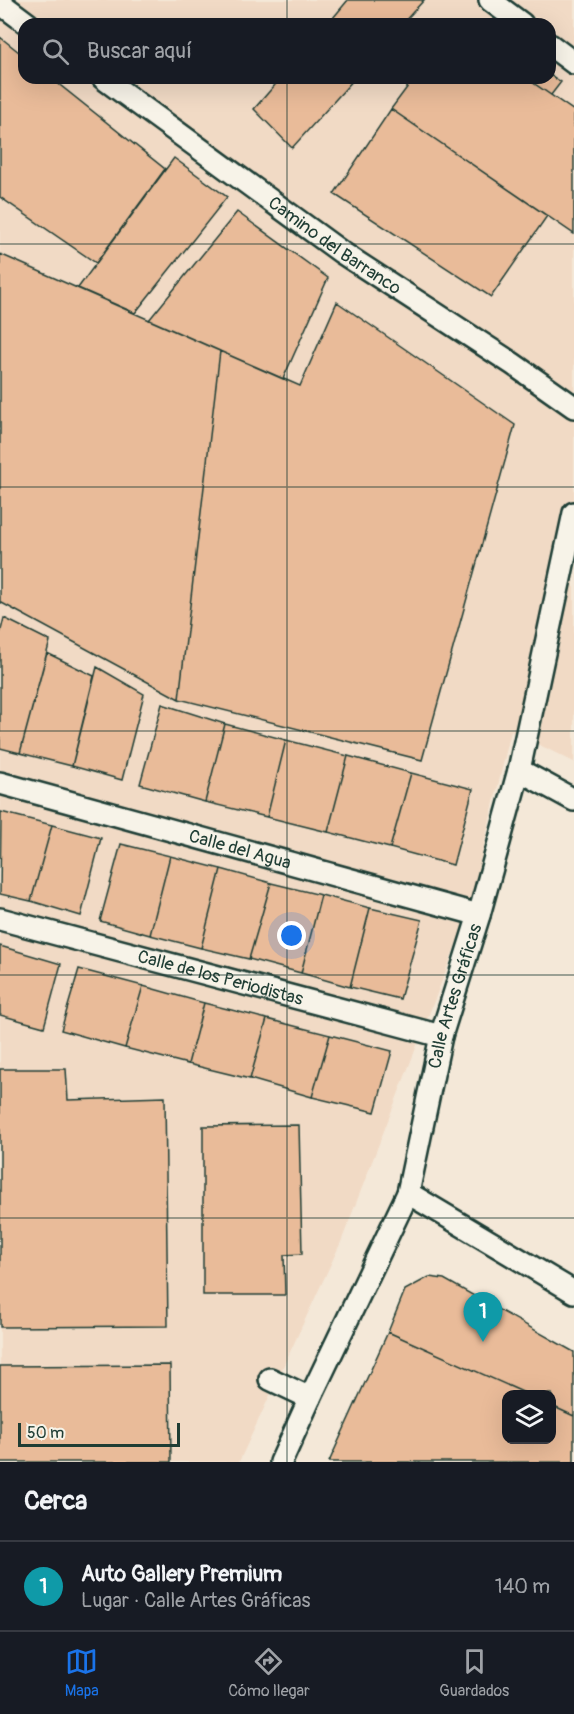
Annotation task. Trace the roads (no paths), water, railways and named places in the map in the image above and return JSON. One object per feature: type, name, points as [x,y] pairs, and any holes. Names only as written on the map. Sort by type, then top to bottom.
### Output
[{"type":"street","points":[[0,0],[20,18]]},
{"type":"street","points":[[490,0],[514,18]]},
{"type":"street","points":[[556,50],[574,63]]},
{"type":"street","name":"Camino del Barranco","points":[[111,84],[341,252],[574,406]]},
{"type":"street","name":"Calle Artes Gráficas","points":[[281,1462],[408,1193],[441,1036],[479,915],[519,770],[574,513]]},
{"type":"street","points":[[519,770],[574,800]]},
{"type":"street","name":"Calle del Agua","points":[[0,783],[479,915]]},
{"type":"street","name":"Calle de los Periodistas","points":[[0,919],[441,1036]]},
{"type":"street","points":[[408,1193],[574,1292]]},
{"type":"street","points":[[270,1379],[310,1398]]},
{"type":"place","name":"Auto Gallery Premium","points":[[483,1342]]}]
